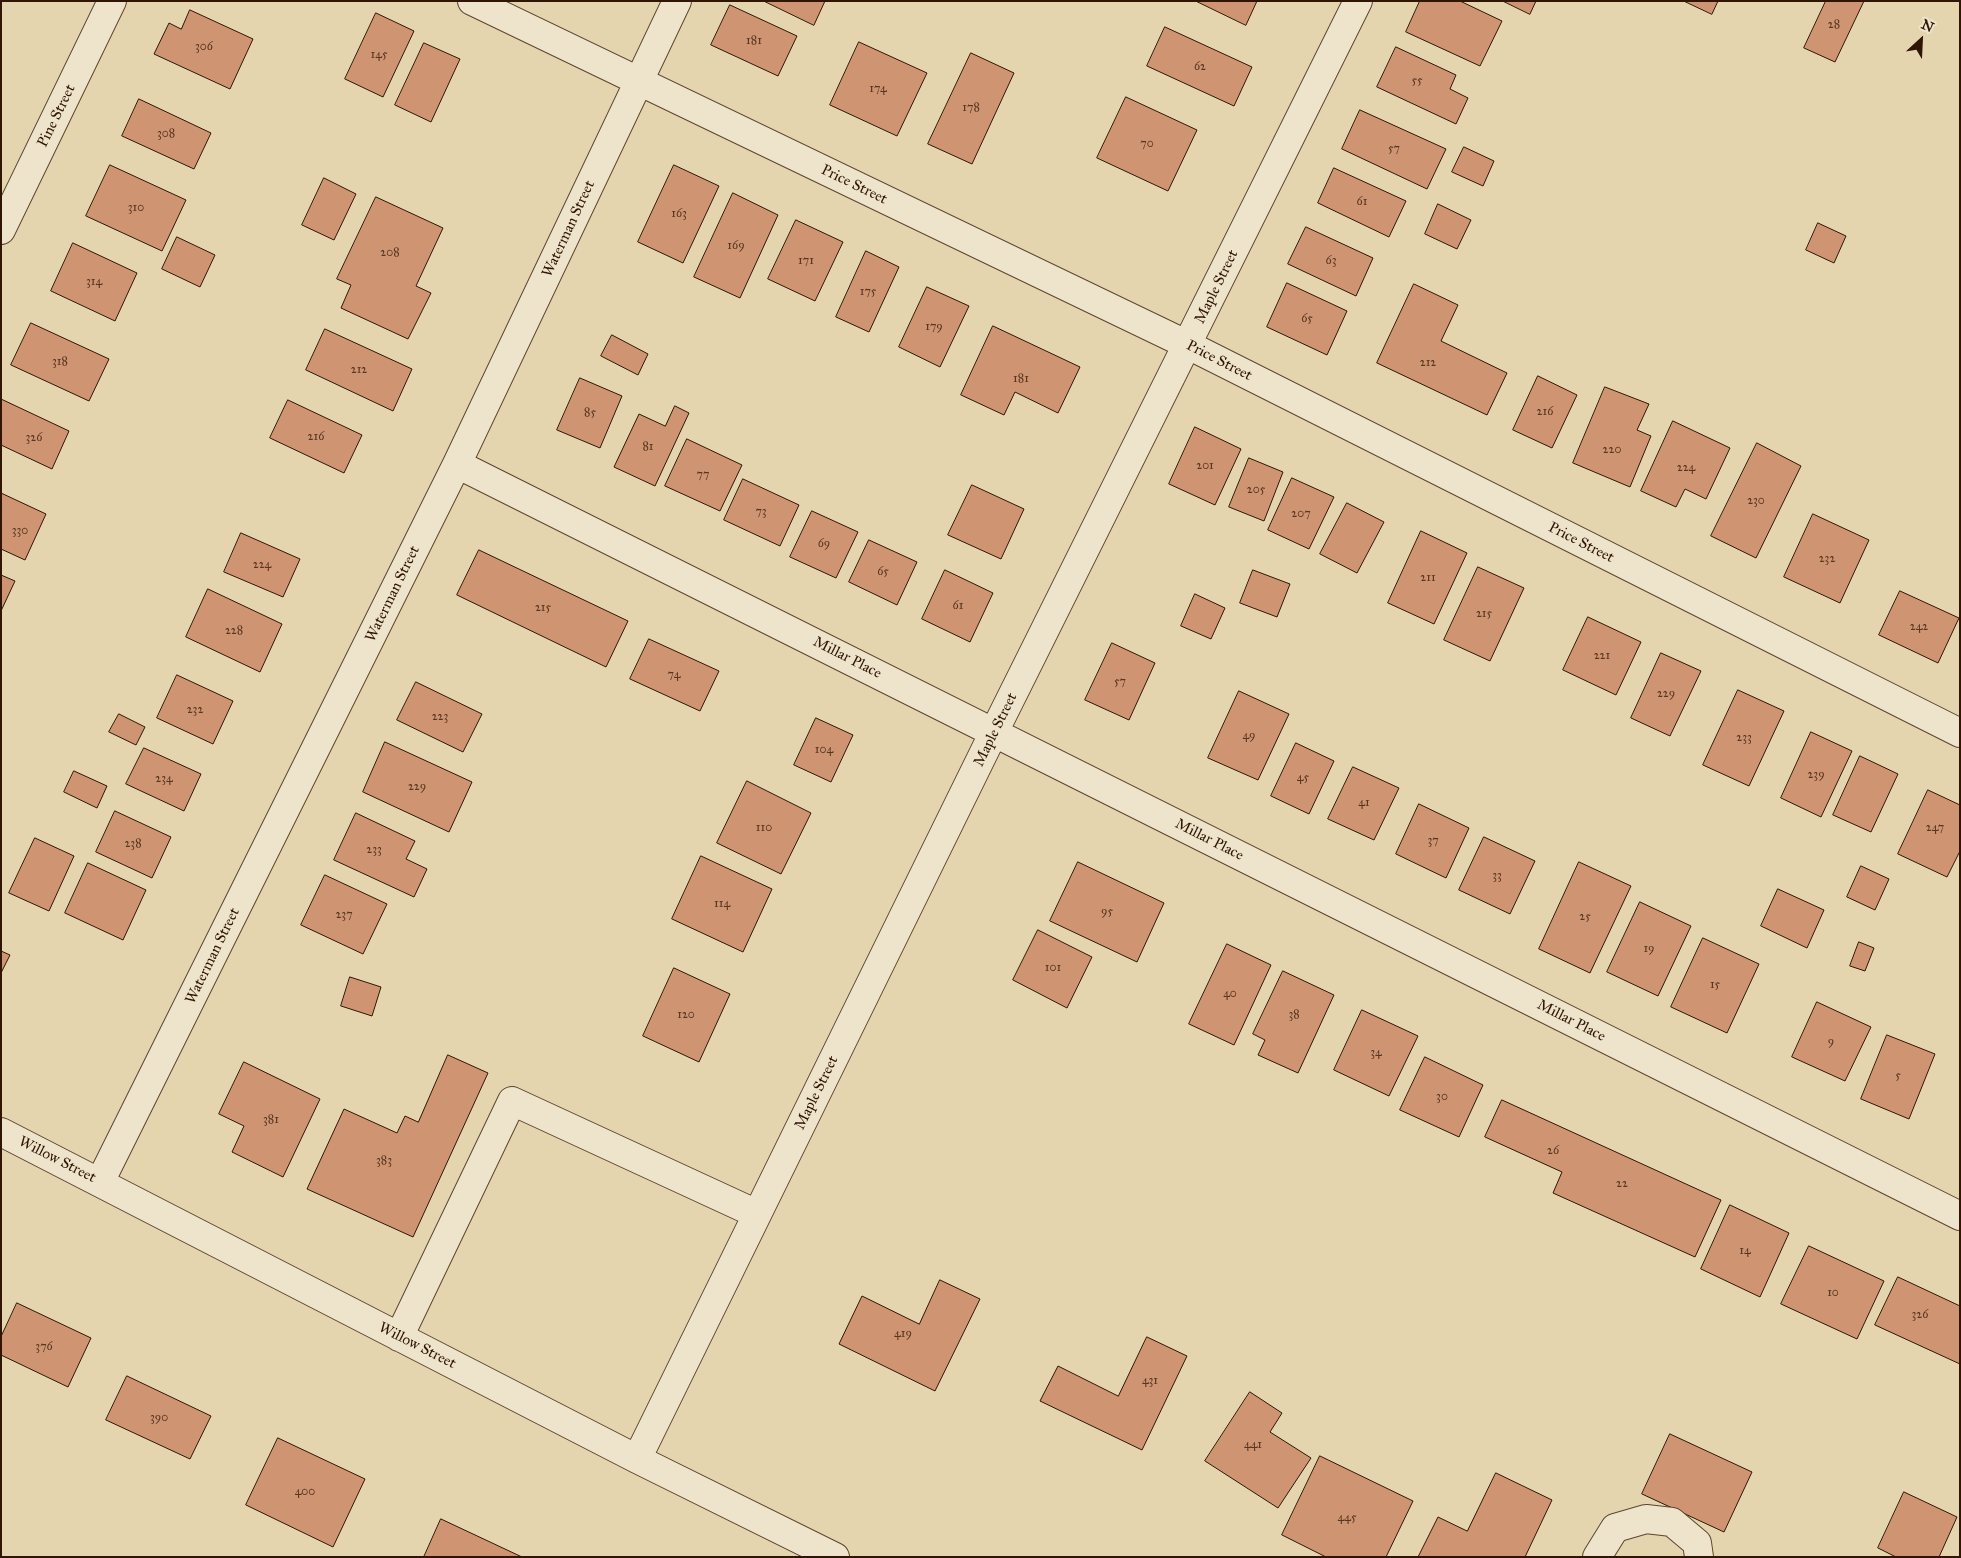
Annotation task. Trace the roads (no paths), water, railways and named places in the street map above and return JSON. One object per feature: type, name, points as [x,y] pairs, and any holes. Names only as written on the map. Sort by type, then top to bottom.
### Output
[{"type":"street","name":"Pine Street","points":[[1,230],[112,1]]},
{"type":"street","name":"Price Street","points":[[472,1],[1188,345],[1960,733]]},
{"type":"street","name":"Waterman Street","points":[[100,1182],[457,464],[677,1]]},
{"type":"street","name":"Maple Street","points":[[637,1460],[994,732],[1358,1]]},
{"type":"street","name":"Millar Place","points":[[457,464],[1960,1216]]},
{"type":"street","points":[[400,1336],[512,1101],[757,1214]]},
{"type":"street","name":"Willow Street","points":[[1,1132],[400,1336],[637,1460],[835,1557]]},
{"type":"street","points":[[1597,1557],[1615,1528],[1646,1519],[1672,1522],[1697,1544],[1699,1557]]}]
